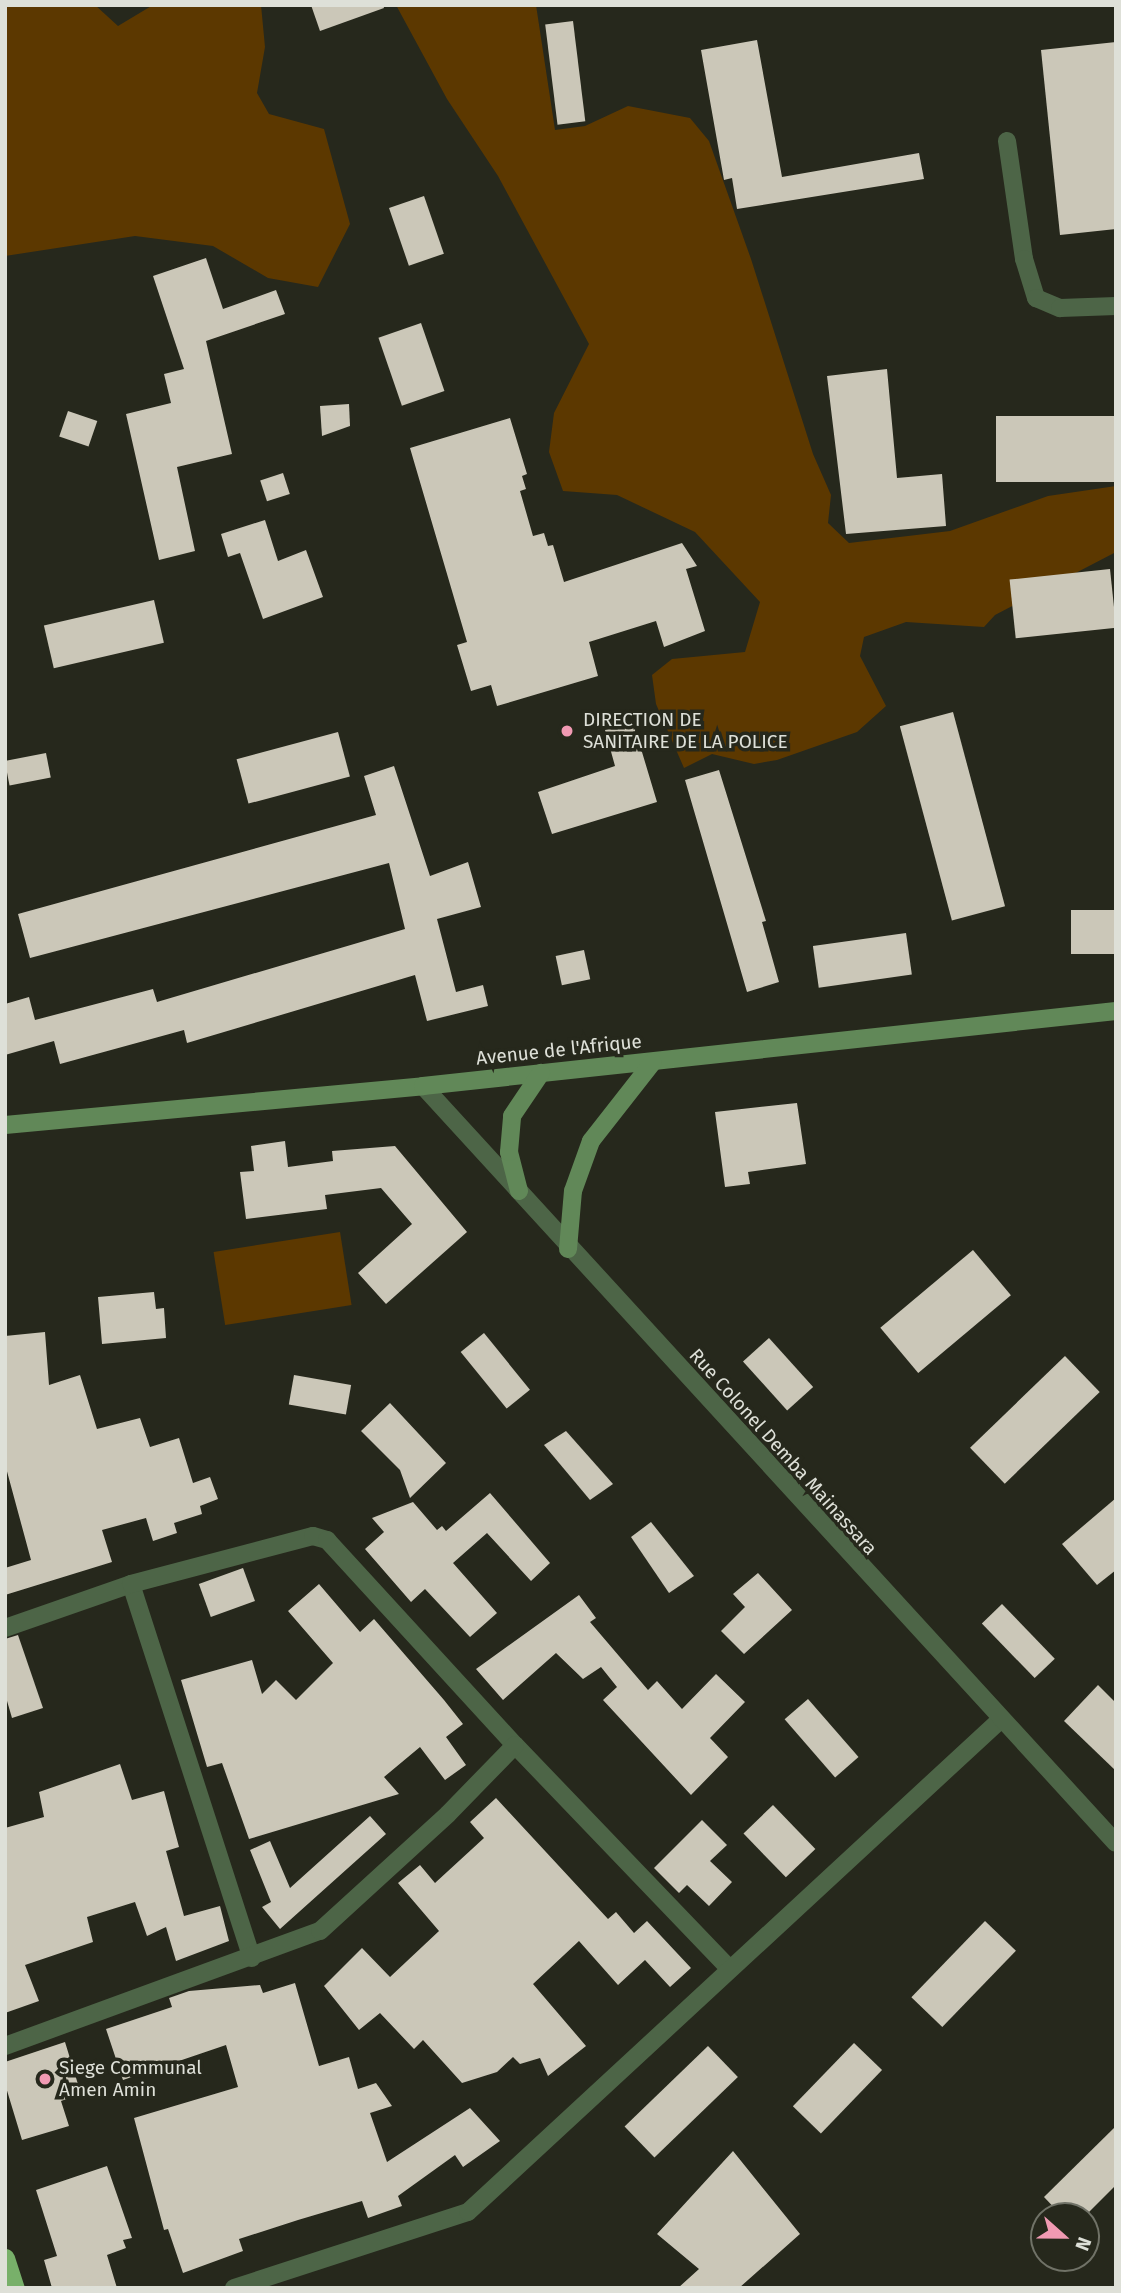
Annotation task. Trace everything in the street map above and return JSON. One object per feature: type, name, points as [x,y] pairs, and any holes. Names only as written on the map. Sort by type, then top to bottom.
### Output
[{"type":"highway","points":[[5,2258],[15,2288]]},
{"type":"main road","name":"Avenue de l'Afrique","points":[[5,1125],[423,1086],[1116,1011]]},
{"type":"main road","points":[[568,1249],[573,1191],[591,1141],[653,1062]]},
{"type":"main road","points":[[519,1191],[509,1153],[512,1116],[541,1073]]},
{"type":"street","points":[[1007,141],[1024,259],[1036,298],[1060,308],[1116,306]]},
{"type":"street","name":"Rue Colonel Demba Mainassara","points":[[423,1086],[568,1249],[1116,1843]]},
{"type":"street","points":[[5,1628],[131,1584],[313,1536],[327,1540],[515,1745],[730,1969]]},
{"type":"street","points":[[131,1584],[252,1958]]},
{"type":"street","points":[[234,2288],[468,2212],[1000,1720]]},
{"type":"street","points":[[5,2046],[302,1941],[335,1920],[515,1745]]},
{"type":"shaded area","points":[[5,5],[95,5],[118,26],[153,5],[261,5],[265,47],[257,93],[269,114],[324,129],[350,224],[318,287],[268,278],[213,246],[135,236],[5,256]]},
{"type":"shaded area","points":[[396,5],[536,5],[555,130],[585,126],[628,106],[690,118],[709,141],[751,259],[813,454],[831,495],[828,523],[849,543],[950,531],[1048,496],[1116,486],[1116,552],[995,615],[984,627],[906,622],[864,637],[860,656],[886,706],[857,732],[777,760],[754,764],[712,754],[684,768],[656,704],[652,675],[672,659],[745,652],[760,602],[695,532],[617,495],[563,491],[549,452],[554,413],[589,344],[498,176],[447,99]]},
{"type":"shaded area","points":[[340,1232],[352,1305],[225,1325],[214,1252]]},
{"type":"building","points":[[311,5],[383,5],[384,8],[320,31]]},
{"type":"building","points":[[573,21],[585,121],[558,125],[545,24]]},
{"type":"building","points":[[757,40],[782,177],[919,153],[924,179],[737,209],[732,178],[724,180],[701,50]]},
{"type":"building","points":[[1116,42],[1116,229],[1060,235],[1041,50]]},
{"type":"building","points":[[424,196],[444,254],[409,266],[389,208]]},
{"type":"building","points":[[206,258],[223,309],[276,290],[285,314],[206,341],[232,454],[177,467],[195,551],[159,560],[126,414],[171,403],[164,374],[184,369],[153,276]]},
{"type":"building","points":[[421,323],[444,391],[402,406],[378,338]]},
{"type":"building","points":[[887,369],[897,478],[942,474],[946,526],[846,534],[827,376]]},
{"type":"building","points":[[349,404],[350,426],[322,436],[320,406]]},
{"type":"building","points":[[68,411],[97,421],[89,447],[59,437]]},
{"type":"building","points":[[996,416],[1116,416],[1116,482],[996,482]]},
{"type":"building","points":[[510,418],[527,474],[522,476],[526,489],[520,491],[533,536],[544,533],[548,546],[553,545],[564,582],[682,543],[697,566],[686,569],[705,631],[664,647],[656,621],[589,642],[598,676],[497,706],[491,685],[471,691],[457,645],[467,642],[410,448]]},
{"type":"building","points":[[283,473],[290,494],[267,501],[260,480]]},
{"type":"building","points":[[265,520],[278,561],[306,550],[323,597],[263,619],[240,553],[228,557],[221,534]]},
{"type":"building","points":[[1110,569],[1116,628],[1016,638],[1010,580]]},
{"type":"building","points":[[154,600],[164,643],[54,668],[44,625]]},
{"type":"building","points":[[953,712],[1005,906],[952,920],[900,726]]},
{"type":"building","points":[[633,722],[657,802],[552,834],[538,792],[615,766],[605,730]]},
{"type":"building","points":[[338,732],[350,776],[248,804],[237,759]]},
{"type":"building","points":[[46,753],[51,778],[10,786],[5,761]]},
{"type":"building","points":[[394,766],[430,876],[468,862],[481,907],[437,919],[456,992],[483,985],[488,1006],[427,1021],[415,975],[187,1043],[184,1030],[60,1064],[54,1041],[5,1055],[5,1004],[29,997],[35,1020],[153,989],[157,1002],[405,929],[389,863],[30,958],[18,914],[376,815],[364,776]]},
{"type":"building","points":[[719,770],[766,921],[762,922],[779,982],[747,992],[685,780]]},
{"type":"building","points":[[1071,910],[1116,910],[1116,954],[1071,954]]},
{"type":"building","points":[[906,933],[912,975],[819,988],[813,946]]},
{"type":"building","points":[[584,950],[590,979],[562,985],[556,956]]},
{"type":"building","points":[[797,1103],[806,1164],[748,1172],[750,1184],[725,1187],[715,1112]]},
{"type":"building","points":[[285,1141],[288,1167],[333,1161],[332,1151],[395,1146],[467,1232],[386,1304],[358,1273],[412,1224],[381,1188],[325,1195],[327,1209],[246,1219],[240,1172],[254,1171],[251,1146]]},
{"type":"building","points":[[973,1250],[1011,1295],[918,1373],[880,1328]]},
{"type":"building","points":[[154,1292],[156,1309],[164,1308],[166,1338],[102,1344],[98,1297]]},
{"type":"building","points":[[45,1332],[49,1385],[80,1375],[97,1429],[140,1418],[150,1447],[179,1438],[193,1483],[210,1477],[218,1499],[200,1506],[202,1514],[174,1523],[177,1533],[153,1541],[146,1518],[102,1530],[112,1562],[5,1595],[5,1568],[31,1560],[5,1464],[5,1336]]},
{"type":"building","points":[[484,1333],[530,1390],[507,1409],[461,1352]]},
{"type":"building","points":[[769,1338],[813,1387],[787,1410],[743,1361]]},
{"type":"building","points":[[1065,1356],[1100,1392],[1005,1484],[970,1448]]},
{"type":"building","points":[[294,1375],[351,1385],[346,1415],[289,1405]]},
{"type":"building","points":[[390,1403],[446,1463],[410,1498],[400,1470],[361,1431]]},
{"type":"building","points":[[566,1431],[613,1484],[590,1500],[544,1445]]},
{"type":"building","points":[[490,1493],[550,1563],[531,1581],[487,1533],[453,1563],[497,1613],[470,1637],[425,1589],[411,1602],[365,1549],[384,1532],[372,1518],[413,1502],[437,1530],[442,1526],[446,1531]]},
{"type":"building","points":[[1116,1498],[1116,1570],[1097,1585],[1062,1544]]},
{"type":"building","points":[[651,1522],[694,1576],[669,1593],[631,1537]]},
{"type":"building","points":[[243,1568],[255,1601],[211,1617],[199,1584]]},
{"type":"building","points":[[758,1573],[792,1610],[744,1654],[721,1631],[745,1607],[733,1594]]},
{"type":"building","points":[[319,1584],[360,1632],[374,1619],[444,1700],[463,1724],[446,1737],[466,1765],[445,1780],[420,1747],[384,1777],[399,1794],[249,1839],[222,1763],[207,1767],[181,1680],[252,1660],[262,1694],[276,1680],[296,1700],[333,1663],[288,1611]]},
{"type":"building","points":[[579,1595],[596,1618],[590,1622],[648,1690],[657,1681],[682,1709],[716,1674],[745,1702],[710,1738],[728,1757],[691,1795],[603,1700],[617,1687],[601,1667],[583,1679],[556,1653],[503,1700],[476,1669]]},
{"type":"building","points":[[1002,1604],[1055,1659],[1035,1678],[982,1623]]},
{"type":"building","points":[[18,1635],[43,1708],[12,1718],[5,1694],[5,1639]]},
{"type":"building","points":[[1098,1685],[1116,1703],[1116,1771],[1064,1721]]},
{"type":"building","points":[[808,1699],[859,1757],[835,1777],[785,1719]]},
{"type":"building","points":[[120,1764],[132,1800],[164,1791],[179,1847],[166,1851],[184,1916],[220,1906],[229,1941],[176,1961],[166,1927],[147,1936],[135,1902],[87,1917],[93,1942],[25,1965],[39,2001],[5,2013],[5,1828],[44,1817],[39,1792]]},
{"type":"building","points":[[496,1798],[608,1919],[616,1912],[634,1933],[647,1921],[691,1968],[670,1987],[645,1960],[618,1985],[579,1941],[533,1984],[586,2046],[548,2076],[540,2058],[520,2064],[513,2057],[497,2072],[462,2083],[423,2040],[414,2049],[380,2013],[359,2030],[324,1986],[362,1948],[390,1977],[439,1931],[398,1883],[420,1865],[435,1883],[484,1838],[470,1822]]},
{"type":"building","points":[[773,1805],[815,1849],[786,1877],[744,1833]]},
{"type":"building","points":[[370,1816],[386,1834],[280,1929],[262,1907],[271,1902],[250,1850],[270,1841],[290,1888]]},
{"type":"building","points":[[702,1820],[727,1845],[710,1861],[732,1882],[709,1906],[687,1885],[679,1893],[654,1868]]},
{"type":"building","points":[[985,1921],[1016,1951],[942,2027],[911,1997]]},
{"type":"building","points":[[295,1983],[319,2066],[349,2057],[358,2089],[376,2083],[392,2106],[370,2113],[387,2162],[470,2108],[500,2141],[463,2167],[455,2155],[398,2196],[402,2206],[368,2218],[362,2201],[298,2220],[239,2239],[243,2251],[183,2273],[168,2229],[164,2230],[134,2118],[238,2087],[226,2045],[123,2080],[106,2029],[172,2007],[169,1998],[189,1991],[260,1985],[263,1993]]},
{"type":"building","points":[[65,2042],[81,2094],[61,2101],[69,2126],[22,2140],[5,2084],[5,2062]]},
{"type":"building","points":[[854,2043],[882,2070],[821,2133],[793,2106]]},
{"type":"building","points":[[708,2046],[738,2077],[654,2158],[625,2127]]},
{"type":"building","points":[[1116,2126],[1116,2185],[1099,2202],[1049,2202],[1044,2197]]},
{"type":"building","points":[[733,2151],[800,2234],[739,2288],[678,2288],[699,2269],[657,2234]]},
{"type":"building","points":[[107,2166],[132,2238],[123,2240],[126,2248],[107,2255],[117,2288],[52,2288],[44,2260],[57,2256],[36,2190]]},
{"type":"place","name":"DIRECTION DE SANITAIRE DE LA POLICE","points":[[567,731]]},
{"type":"place","name":"Siege Communal Amen Amin","points":[[45,2079]]}]
